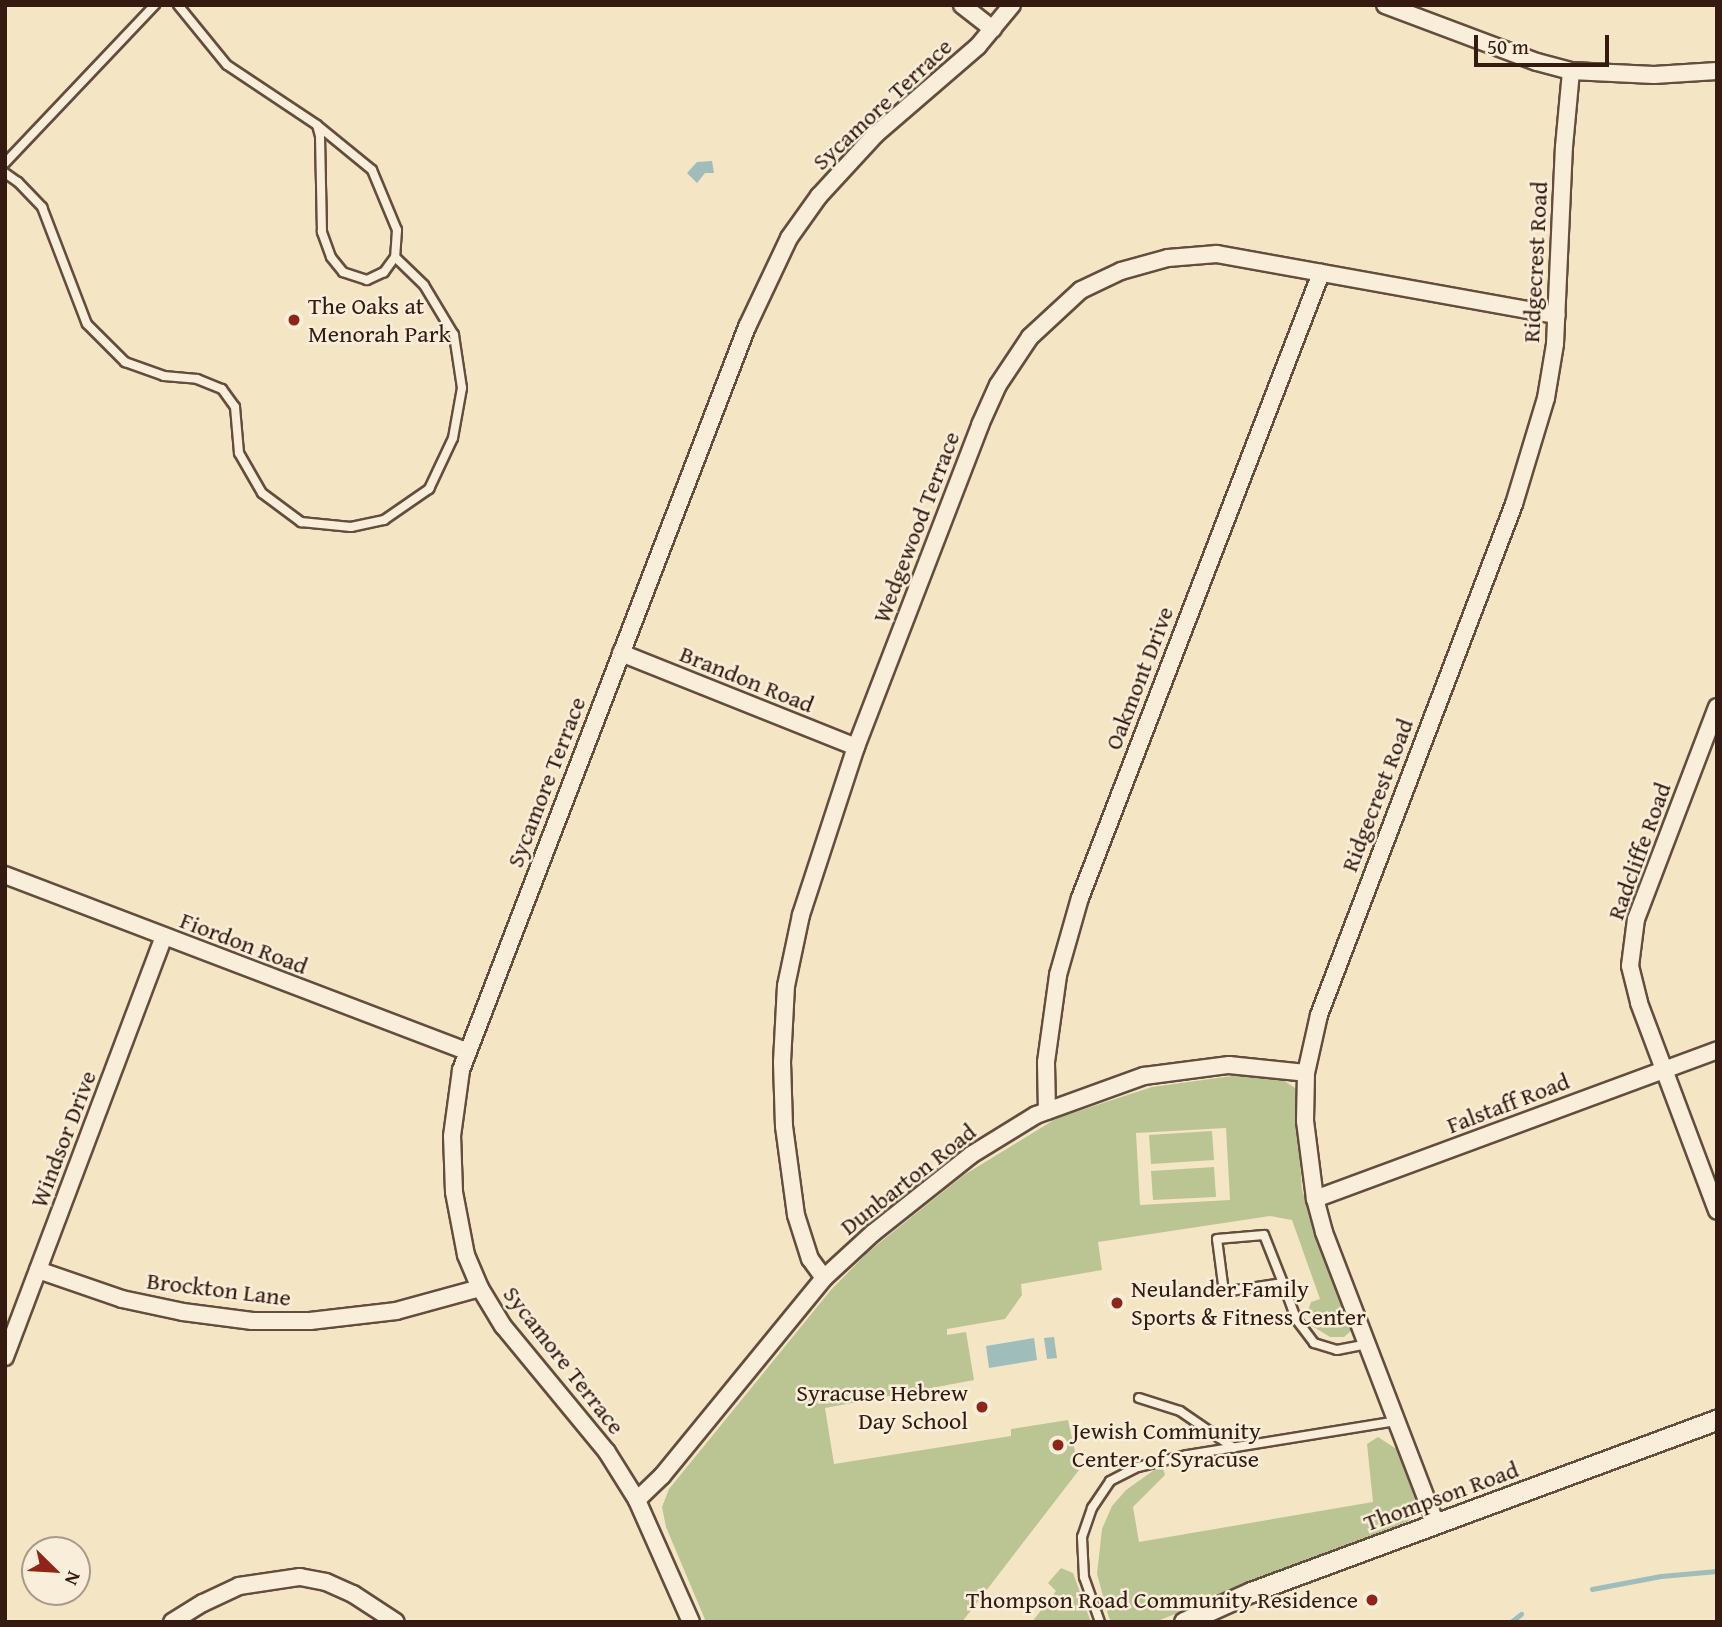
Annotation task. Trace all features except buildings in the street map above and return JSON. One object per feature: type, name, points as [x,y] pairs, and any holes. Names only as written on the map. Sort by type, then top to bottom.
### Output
[{"type":"street","points":[[962,5],[993,29]]},
{"type":"street","name":"Sycamore Terrace","points":[[691,1622],[637,1500],[607,1452],[503,1326],[480,1288],[466,1255],[454,1192],[452,1136],[467,1051],[747,327],[789,238],[819,196],[875,135],[993,29],[1012,5]]},
{"type":"street","points":[[1385,5],[1537,62],[1571,71],[1629,75],[1717,71]]},
{"type":"street","name":"Ridgecrest Road","points":[[1436,1524],[1315,1199],[1305,1121],[1306,1073],[1319,1015],[1514,504],[1546,398],[1557,315],[1564,147],[1571,71]]},
{"type":"street","name":"Wedgewood Terrace","points":[[824,1278],[810,1259],[796,1216],[786,1139],[782,1062],[786,986],[801,915],[856,747],[980,425],[998,385],[1030,337],[1081,290],[1121,271],[1168,258],[1217,254],[1557,315]]},
{"type":"street","name":"Oakmont Drive","points":[[1047,1111],[1046,1062],[1058,975],[1080,898],[1321,273]]},
{"type":"street","name":"Brandon Road","points":[[621,653],[856,747]]},
{"type":"street","name":"Radcliffe Road","points":[[1717,706],[1636,919],[1630,948],[1630,967],[1639,1003],[1717,1211]]},
{"type":"street","name":"Fiordon Road","points":[[5,875],[467,1051]]},
{"type":"street","name":"Windsor Drive","points":[[5,1357],[164,937]]},
{"type":"street","name":"Falstaff Road","points":[[1315,1199],[1717,1049]]},
{"type":"street","name":"Dunbarton Road","points":[[637,1500],[662,1476],[824,1278],[873,1233],[971,1155],[1047,1111],[1157,1074],[1229,1065],[1306,1073]]},
{"type":"street","name":"Brockton Lane","points":[[38,1270],[121,1299],[183,1312],[252,1321],[310,1321],[396,1311],[480,1288]]},
{"type":"street","name":"Thompson Road","points":[[1184,1622],[1251,1592],[1717,1420]]},
{"type":"street","points":[[172,1622],[239,1586],[300,1577],[326,1582],[353,1594],[396,1622]]},
{"type":"lane","points":[[5,163],[155,5]]},
{"type":"lane","points":[[178,5],[227,65],[317,124],[372,170],[397,230],[395,257],[384,272],[367,280],[343,272],[331,257],[322,232],[320,136],[317,124]]},
{"type":"lane","points":[[5,173],[18,182],[42,208],[87,324],[125,362],[164,376],[197,379],[222,389],[235,407],[239,453],[262,493],[301,522],[351,527],[384,520],[429,489],[453,438],[462,388],[454,335],[424,285],[395,257]]},
{"type":"lane","points":[[1283,1283],[1224,1292],[1217,1239],[1264,1235],[1283,1283],[1296,1320],[1314,1343],[1337,1350],[1368,1343]]},
{"type":"lane","points":[[1139,1398],[1180,1411],[1234,1448]]},
{"type":"lane","points":[[1100,1622],[1084,1577],[1082,1537],[1092,1508],[1111,1481],[1138,1467],[1398,1421]]},
{"type":"green space","points":[[1239,1075],[1277,1076],[1295,1088],[1302,1190],[1352,1330],[1344,1337],[1330,1337],[1312,1326],[1308,1311],[1311,1302],[1320,1299],[1292,1220],[1270,1216],[1098,1242],[1102,1270],[1021,1284],[1022,1295],[1005,1319],[947,1329],[947,1335],[966,1332],[974,1380],[825,1408],[834,1464],[1011,1436],[1011,1429],[1068,1420],[1079,1470],[962,1622],[706,1622],[666,1527],[662,1507],[669,1489],[830,1291],[868,1252],[964,1175],[1057,1118],[1152,1087]],"holes":[[[1226,1128],[1230,1200],[1140,1205],[1136,1133]]]},
{"type":"green space","points":[[1212,1131],[1214,1160],[1151,1164],[1149,1135]]},
{"type":"green space","points":[[1214,1167],[1216,1197],[1153,1200],[1151,1171]]},
{"type":"green space","points":[[1378,1437],[1398,1450],[1418,1505],[1409,1521],[1155,1622],[1112,1622],[1109,1618],[1097,1574],[1102,1529],[1112,1506],[1126,1490],[1157,1468],[1163,1468],[1165,1475],[1133,1507],[1139,1542],[1373,1502],[1367,1444]]},
{"type":"green space","points":[[1061,1568],[1073,1573],[1091,1622],[1032,1622],[1056,1591],[1048,1583]]},
{"type":"water","points":[[712,161],[714,173],[705,173],[697,183],[687,173],[697,162]]},
{"type":"water","points":[[1054,1337],[1057,1358],[1047,1359],[1044,1338]]},
{"type":"water","points":[[1034,1338],[1037,1360],[989,1368],[986,1346]]},
{"type":"waterway","points":[[1592,1589],[1661,1576],[1717,1571]]},
{"type":"waterway","points":[[1511,1622],[1521,1614]]},
{"type":"place","name":"The Oaks at Menorah Park","points":[[294,320]]},
{"type":"place","name":"Neulander Family Sports & Fitness Center","points":[[1117,1303]]},
{"type":"place","name":"Syracuse Hebrew Day School","points":[[982,1407]]},
{"type":"place","name":"Jewish Community Center of Syracuse","points":[[1058,1445]]},
{"type":"place","name":"Thompson Road Community Residence","points":[[1372,1600]]}]
